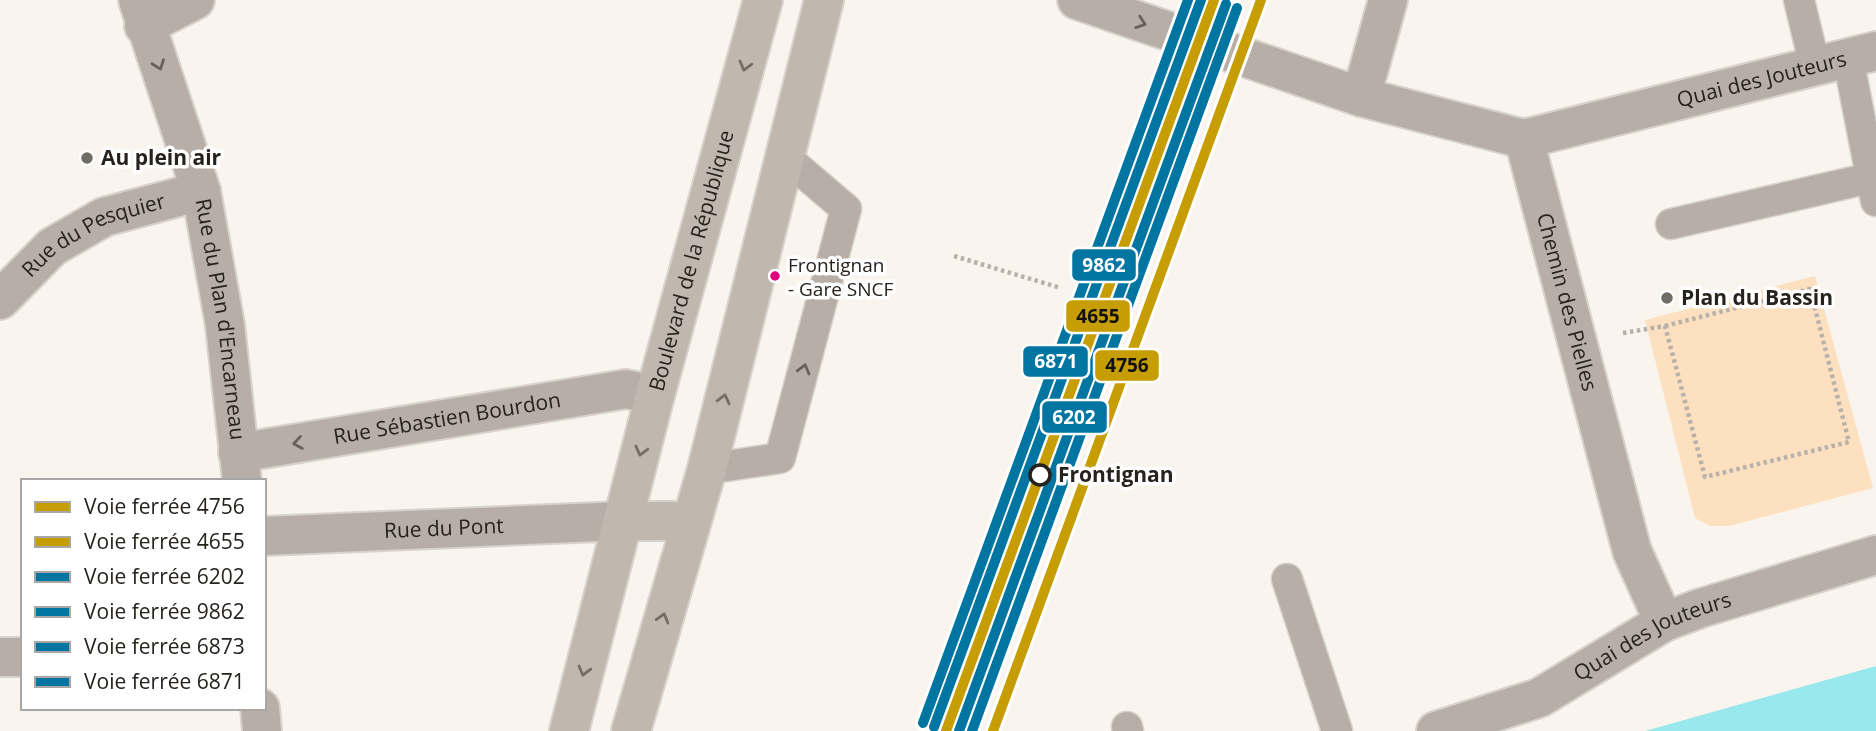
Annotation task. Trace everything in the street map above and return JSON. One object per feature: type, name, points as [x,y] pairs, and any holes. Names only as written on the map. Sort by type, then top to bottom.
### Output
[{"type":"main road","name":"Boulevard de la République","points":[[569,731],[655,395],[762,0]]},
{"type":"main road","points":[[631,731],[706,469],[824,0]]},
{"type":"main road","points":[[623,521],[691,521]]},
{"type":"street","points":[[141,13],[195,0]]},
{"type":"street","points":[[1077,0],[1361,97],[1524,139]]},
{"type":"street","points":[[1361,97],[1388,0]]},
{"type":"street","name":"Rue du Plan d'Encarneau","points":[[141,13],[201,191],[225,325],[240,467]]},
{"type":"street","name":"Quai des Jouteurs","points":[[1524,139],[1846,58]]},
{"type":"street","name":"Chemin des Pielles","points":[[1524,139],[1632,551],[1664,622]]},
{"type":"street","name":"Rue du Pesquier","points":[[0,300],[52,247],[104,217],[201,191]]},
{"type":"street","name":"Rue Sébastien Bourdon","points":[[240,467],[626,389],[655,395]]},
{"type":"street","name":"Rue du Pont","points":[[266,536],[623,521]]},
{"type":"street","name":"Quai des Jouteurs","points":[[1436,731],[1539,698],[1664,622],[1701,608],[1876,555]]},
{"type":"street","points":[[0,657],[21,657]]},
{"type":"street","points":[[260,710],[262,731]]},
{"type":"lane","points":[[1671,224],[1873,189],[1846,58],[1799,0]]},
{"type":"lane","points":[[706,469],[780,458],[846,209],[786,157]]},
{"type":"lane","points":[[1287,579],[1337,731]]},
{"type":"path","points":[[954,256],[1061,288]]},
{"type":"path","points":[[1577,341],[1665,326],[1810,289],[1849,442],[1705,477],[1665,326]]},
{"type":"shaded area","points":[[1815,276],[1873,488],[1729,526],[1710,526],[1695,518],[1645,320]]},
{"type":"water","points":[[1876,666],[1876,731],[1645,731]]},
{"type":"rail line","name":"6871","points":[[923,723],[1188,0]]},
{"type":"rail line","name":"9862","points":[[934,727],[1201,0]]},
{"type":"rail line","name":"4655","points":[[946,731],[1214,0]]},
{"type":"rail line","name":"4756","points":[[993,731],[1261,0]]},
{"type":"rail line","name":"6202","points":[[959,731],[1226,4]]},
{"type":"rail line","name":"6873","points":[[972,731],[1237,8]]},
{"type":"place","name":"Au plein air","points":[[87,158]]},
{"type":"place","name":"Frontignan - Gare SNCF","points":[[775,276]]},
{"type":"place","name":"Plan du Bassin","points":[[1667,298]]},
{"type":"place","name":"Frontignan","points":[[1040,475]]}]
